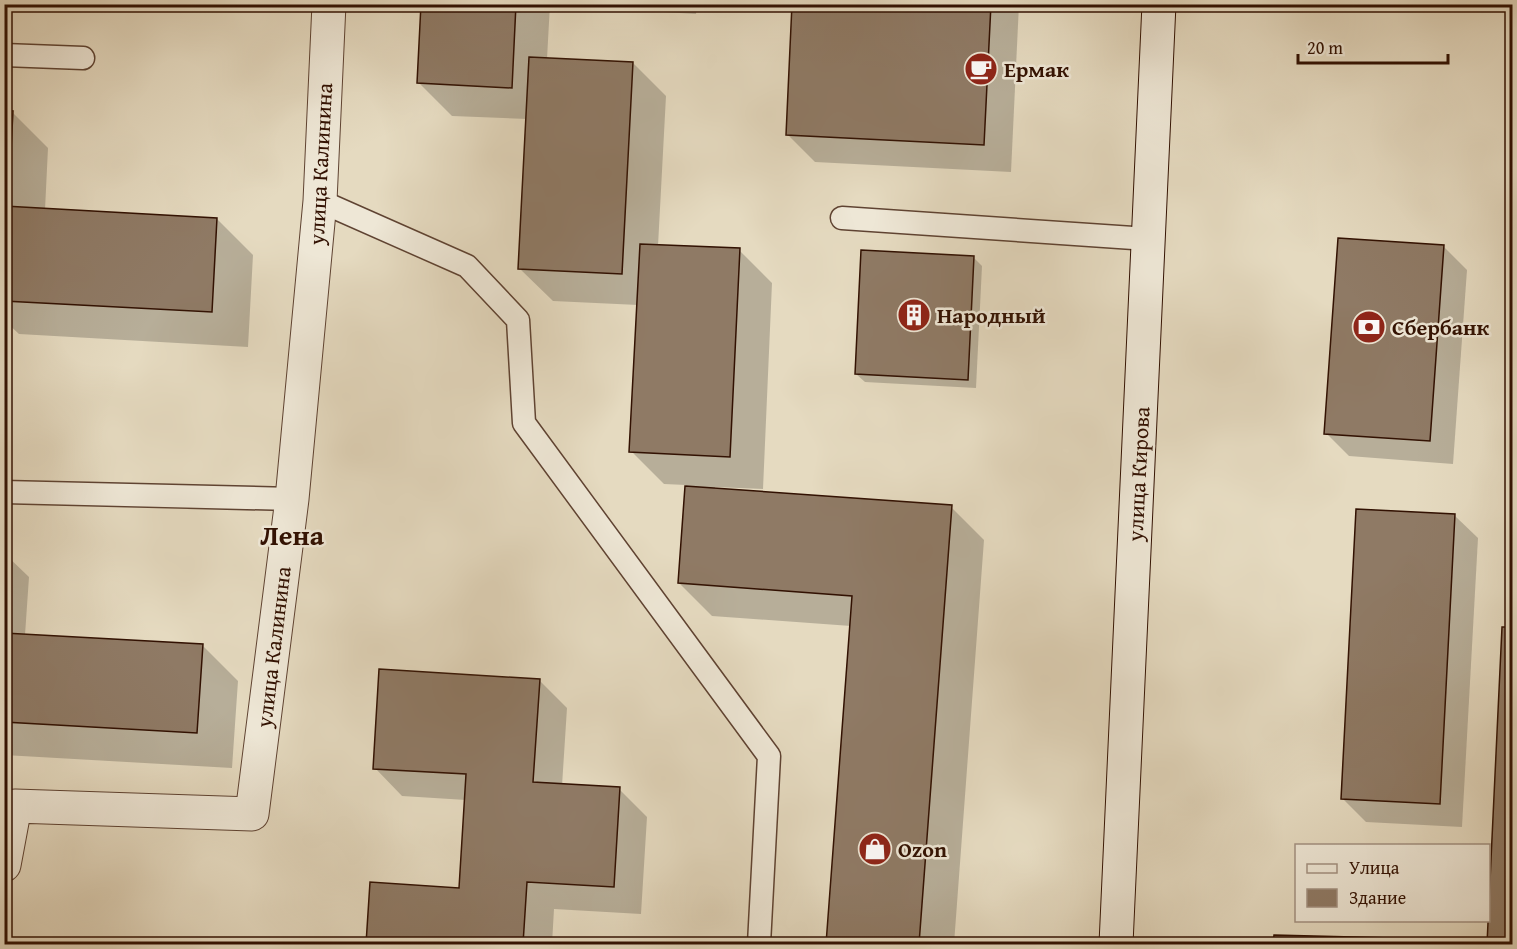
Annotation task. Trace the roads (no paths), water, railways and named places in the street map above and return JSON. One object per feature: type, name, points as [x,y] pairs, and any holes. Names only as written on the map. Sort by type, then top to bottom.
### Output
[{"type":"street","name":"улица Калинина","points":[[4,865],[10,806],[252,814],[292,499],[320,201],[329,4]]},
{"type":"street","name":"улица Кирова","points":[[1116,945],[1159,4]]},
{"type":"lane","points":[[4,55],[83,58]]},
{"type":"lane","points":[[320,201],[467,266],[518,320],[524,423],[769,756],[759,945]]},
{"type":"lane","points":[[842,218],[1148,239]]},
{"type":"lane","points":[[4,492],[292,499]]},
{"type":"place","name":"Ермак","points":[[981,69]]},
{"type":"place","name":"Народный","points":[[914,315]]},
{"type":"place","name":"Сбербанк","points":[[1369,327]]},
{"type":"place","name":"Ozon","points":[[875,849]]},
{"type":"district","name":"Лена","points":[[292,534]]}]
